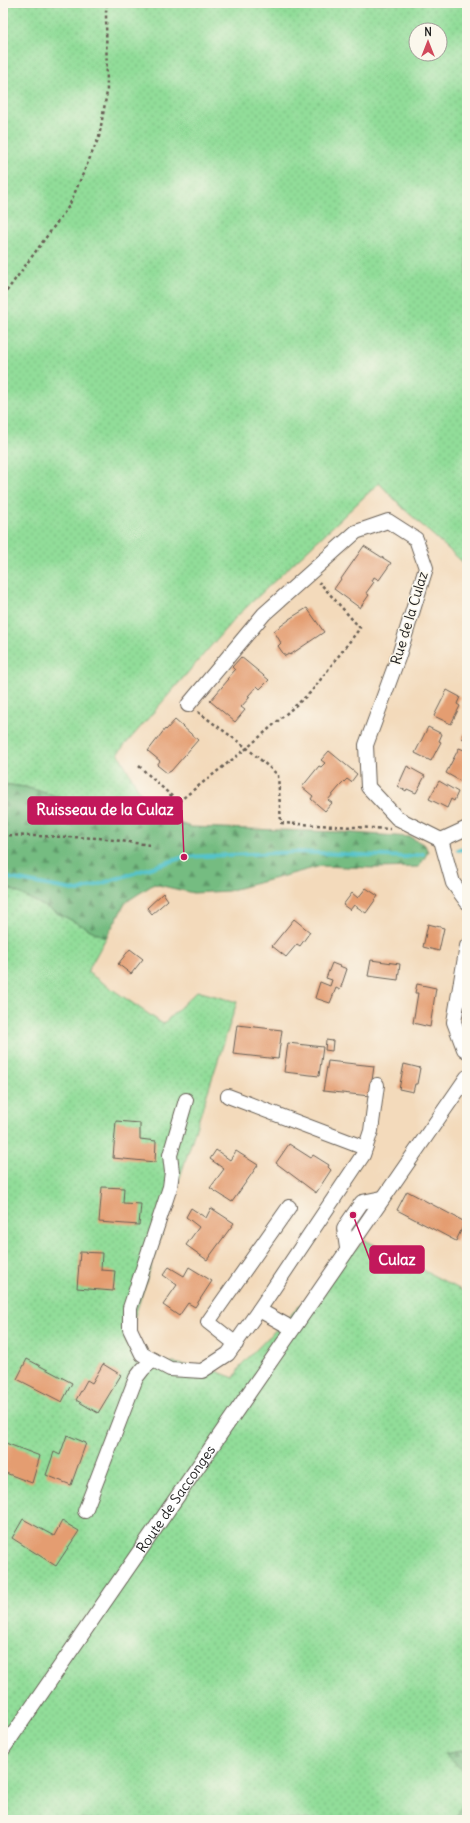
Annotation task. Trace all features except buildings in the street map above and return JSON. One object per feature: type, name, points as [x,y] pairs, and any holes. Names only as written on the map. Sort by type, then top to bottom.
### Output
[{"type":"street","name":"Rue de la Culaz","points":[[188,705],[264,614],[356,532],[388,521],[416,539],[426,568],[399,655],[366,745],[368,786],[397,818],[441,840]]},
{"type":"street","points":[[467,828],[441,840],[453,883],[467,902]]},
{"type":"street","points":[[467,946],[454,1022],[464,1049],[467,1051]]},
{"type":"street","name":"Route de Sacconges","points":[[3,1749],[347,1248],[467,1077]]},
{"type":"street","points":[[186,1100],[170,1156],[172,1172],[170,1187],[130,1308],[130,1329],[142,1354],[170,1369],[202,1371],[228,1354],[236,1344],[363,1155],[371,1131],[377,1085]]},
{"type":"street","points":[[228,1096],[365,1148]]},
{"type":"street","points":[[236,1344],[208,1322],[289,1207]]},
{"type":"street","points":[[260,1310],[286,1324]]},
{"type":"street","points":[[85,1511],[136,1378],[153,1360]]},
{"type":"path","points":[[3,296],[69,206],[99,137],[107,92],[107,3]]},
{"type":"path","points":[[140,766],[178,802],[247,748],[311,692],[360,628],[311,572]]},
{"type":"path","points":[[188,705],[247,748],[278,774],[281,823],[389,830],[415,827]]},
{"type":"path","points":[[3,834],[99,838],[150,844]]},
{"type":"green space","points":[[3,3],[467,3],[467,566],[403,508],[379,483],[236,617],[118,753],[152,814],[108,811],[25,787],[3,784]]},
{"type":"green space","points":[[3,784],[25,787],[108,811],[152,814],[191,827],[339,832],[410,837],[425,845],[428,852],[419,867],[373,868],[321,866],[228,891],[193,893],[154,884],[126,902],[106,938],[3,885]]},
{"type":"green space","points":[[3,885],[106,938],[87,972],[163,1024],[197,991],[237,1002],[129,1334],[156,1360],[213,1370],[234,1378],[241,1365],[365,1240],[467,1293],[467,1750],[444,1754],[467,1774],[467,1793],[456,1820],[3,1820]]},
{"type":"green space","points":[[467,1750],[467,1774],[444,1754]]},
{"type":"green space","points":[[467,1793],[467,1820],[456,1820]]},
{"type":"waterway","points":[[458,850],[467,849]]},
{"type":"waterway","points":[[3,877],[78,891],[184,857],[297,852],[406,857],[423,854]]},
{"type":"place","name":"Ruisseau de la Culaz","points":[[184,857]]},
{"type":"place","name":"Culaz","points":[[353,1215]]}]
